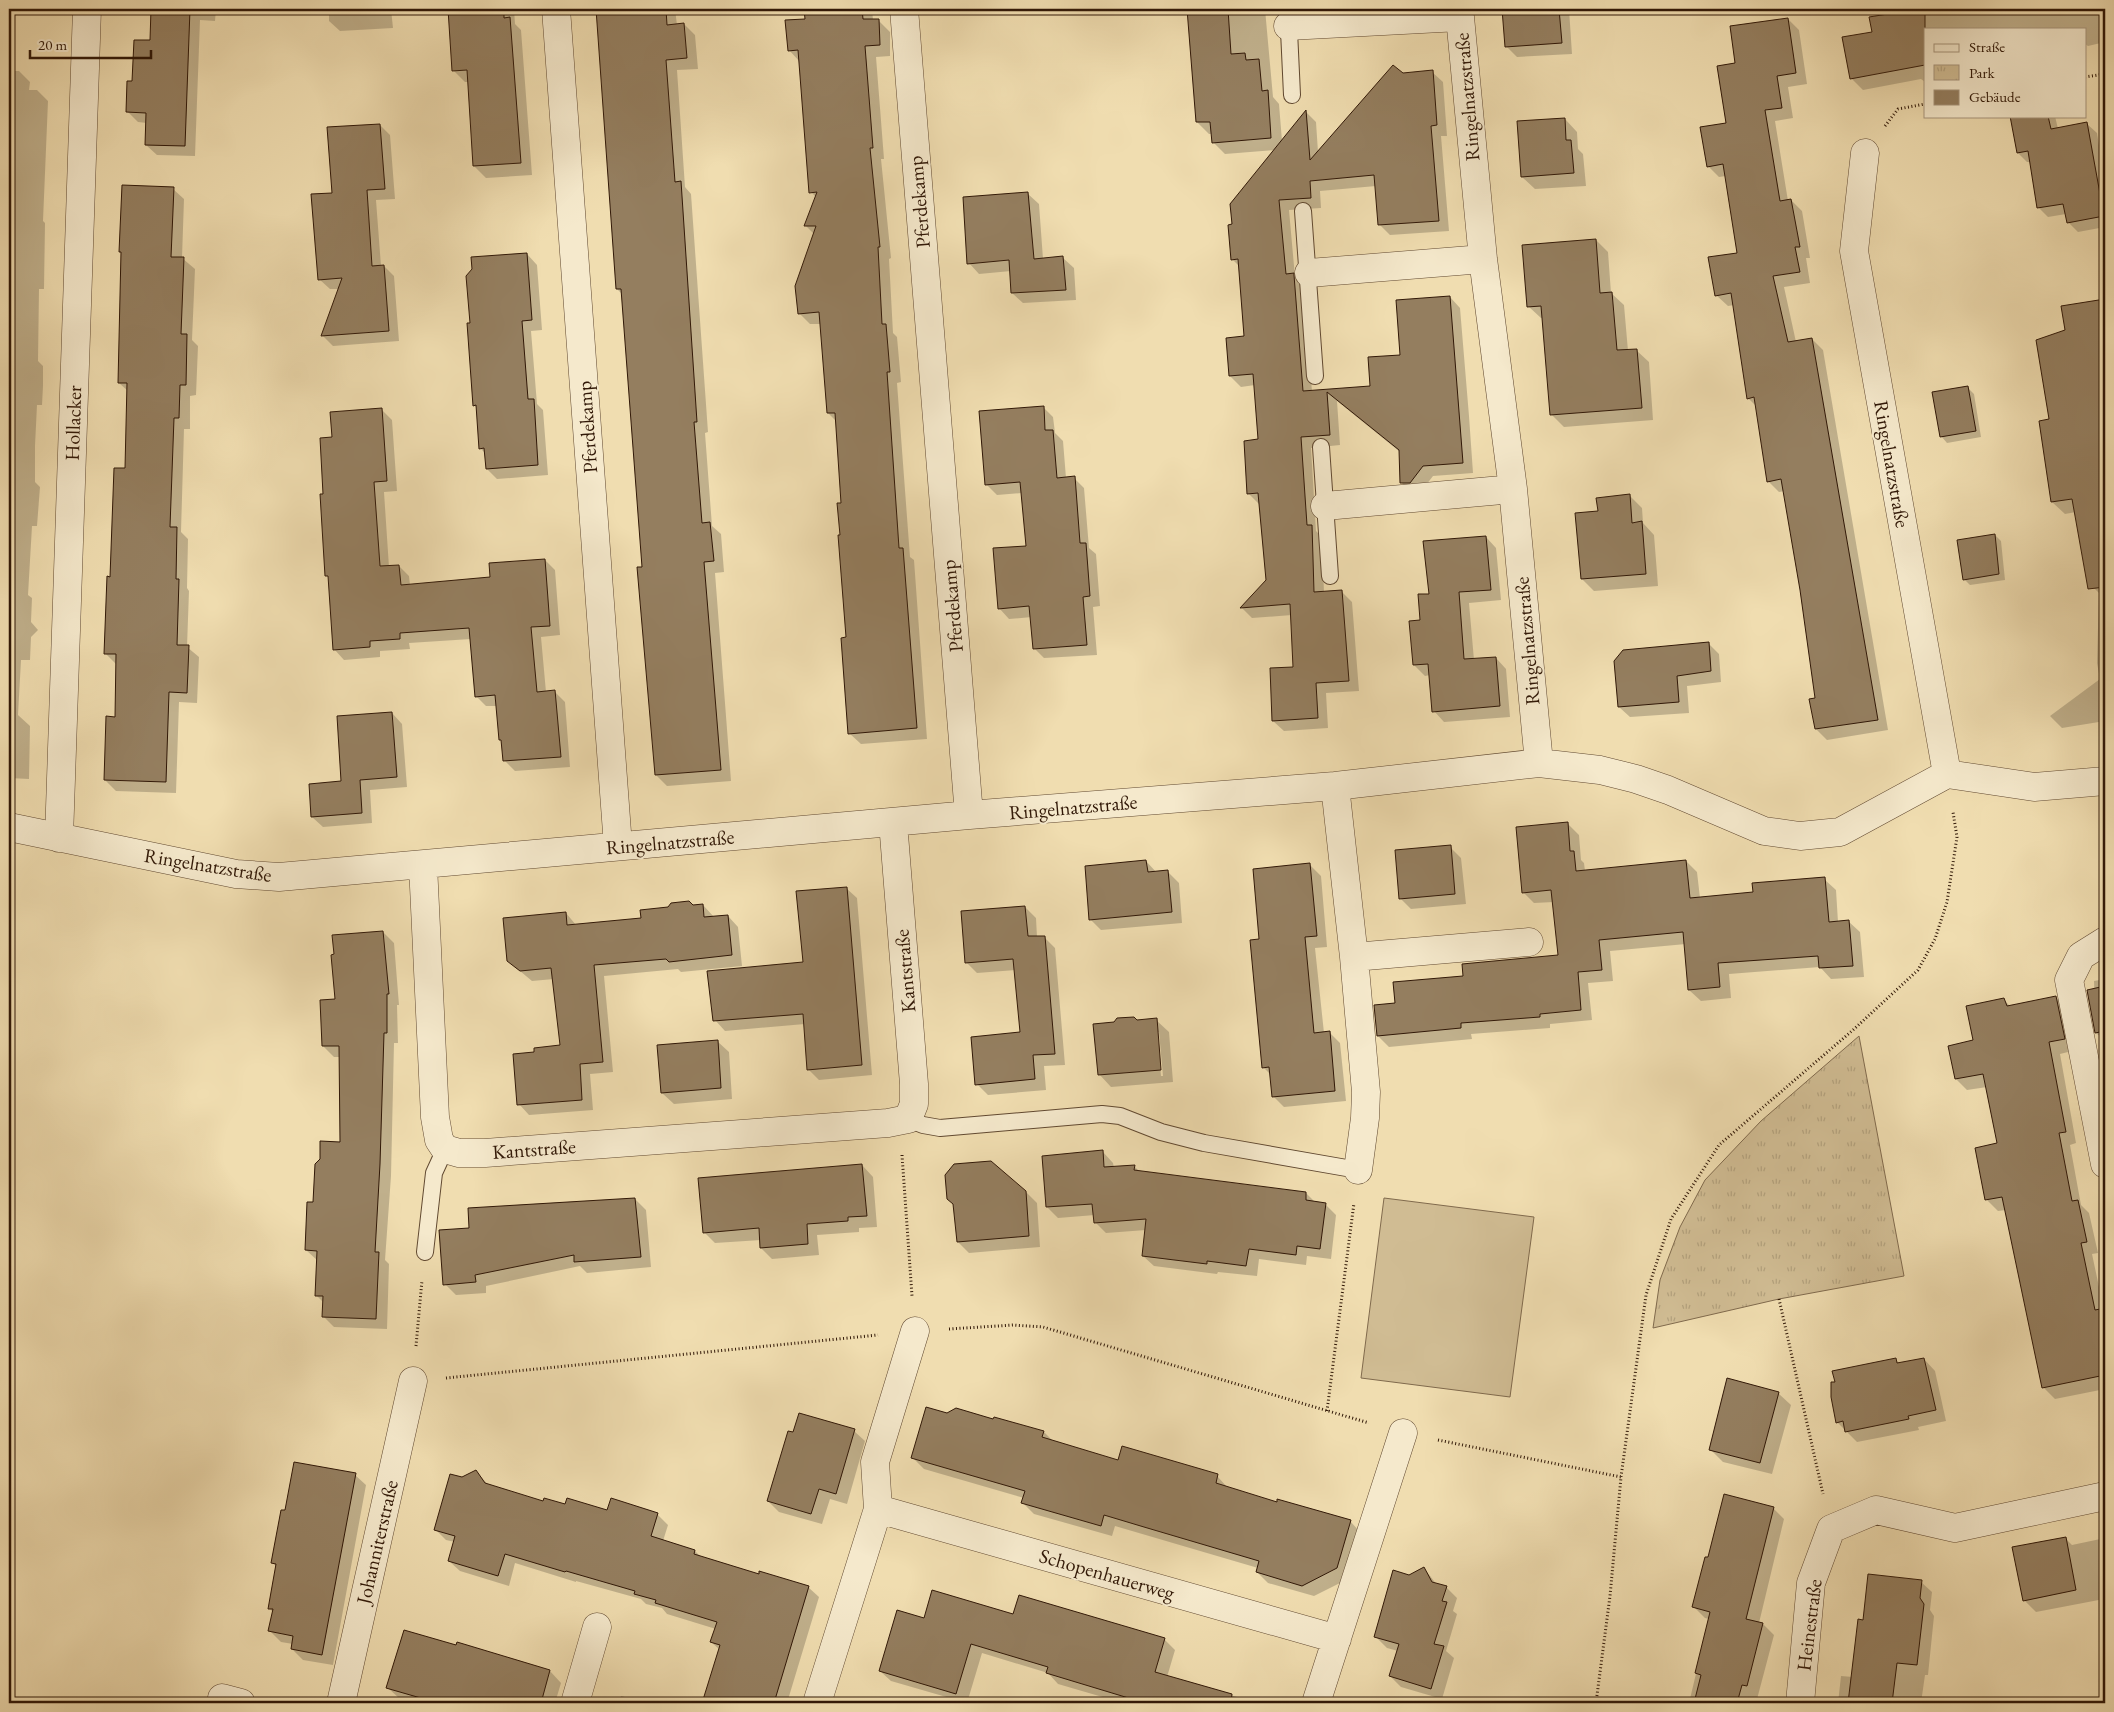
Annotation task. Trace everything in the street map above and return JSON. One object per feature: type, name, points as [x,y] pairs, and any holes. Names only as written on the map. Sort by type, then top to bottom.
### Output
[{"type":"street","name":"Hollacker","points":[[59,838],[87,9]]},
{"type":"street","name":"Pferdekamp","points":[[556,9],[618,846]]},
{"type":"street","name":"Pferdekamp","points":[[904,9],[969,815]]},
{"type":"street","name":"Ringelnatzstraße","points":[[1288,17],[1460,17],[1483,259],[1514,489],[1539,763]]},
{"type":"street","name":"Ringelnatzstraße","points":[[9,827],[236,874],[279,877],[969,815],[1335,786],[1539,763],[1592,769],[1636,779],[1668,790],[1764,831],[1800,836],[1840,832],[1947,774],[1854,251],[1865,153]]},
{"type":"street","points":[[1309,273],[1483,259]]},
{"type":"street","points":[[1325,506],[1514,489]]},
{"type":"street","points":[[1947,774],[2034,787],[2105,781]]},
{"type":"street","points":[[1335,786],[1354,957],[1366,1092],[1365,1118],[1358,1170]]},
{"type":"street","name":"Kantstraße","points":[[445,1149],[459,1153],[495,1152],[888,1123],[908,1119],[914,1104],[914,1084],[893,822]]},
{"type":"street","points":[[423,865],[434,1117],[439,1140],[445,1149]]},
{"type":"street","points":[[2105,941],[2081,956],[2069,980],[2105,1164]]},
{"type":"street","points":[[1354,957],[1529,942]]},
{"type":"street","points":[[817,1703],[878,1509],[875,1462],[915,1331]]},
{"type":"street","name":"Johanniterstraße","points":[[340,1703],[413,1382]]},
{"type":"street","points":[[1316,1703],[1403,1433]]},
{"type":"street","points":[[1830,1529],[1876,1510],[1955,1528],[2105,1496]]},
{"type":"street","name":"Schopenhauerweg","points":[[878,1509],[1337,1639]]},
{"type":"street","name":"Heinestraße","points":[[1800,1703],[1811,1584],[1830,1529]]},
{"type":"street","points":[[575,1703],[598,1627]]},
{"type":"lane","points":[[1288,17],[1292,95]]},
{"type":"lane","points":[[1303,211],[1315,376]]},
{"type":"lane","points":[[1321,447],[1330,576]]},
{"type":"lane","name":"Kantstraße","points":[[908,1119],[922,1125],[940,1128],[1102,1114],[1120,1116],[1161,1132],[1204,1144],[1358,1170]]},
{"type":"lane","points":[[425,1252],[434,1173],[445,1149]]},
{"type":"path","points":[[2086,77],[2105,74]]},
{"type":"path","points":[[1865,153],[1898,109],[1924,104]]},
{"type":"path","points":[[1596,1703],[1610,1596],[1621,1477],[1646,1295],[1671,1219],[1719,1145],[1853,1030],[1918,970],[1935,940],[1947,902],[1957,837],[1947,774]]},
{"type":"path","points":[[908,1119],[902,1154],[915,1331]]},
{"type":"path","points":[[1327,1411],[1358,1170]]},
{"type":"path","points":[[425,1252],[413,1382],[915,1331],[1013,1325],[1043,1327],[1403,1433],[1621,1477]]},
{"type":"path","points":[[1779,1299],[1830,1529]]},
{"type":"green space","points":[[1859,1036],[1904,1276],[1779,1299],[1653,1328],[1660,1280],[1680,1227],[1705,1180],[1761,1121]]},
{"type":"green space","points":[[1384,1198],[1534,1217],[1510,1397],[1361,1378]]},
{"type":"building","points":[[151,9],[190,9],[185,146],[145,145],[146,113],[126,112],[127,81],[132,81],[134,40],[150,40]]},
{"type":"building","points":[[448,9],[504,9],[504,18],[510,17],[521,163],[473,166],[467,70],[452,71]]},
{"type":"building","points":[[596,9],[666,9],[667,25],[684,23],[687,58],[666,60],[675,182],[681,181],[697,422],[694,422],[702,523],[710,522],[714,561],[704,562],[721,770],[655,775],[637,567],[642,567],[621,289],[616,289]]},
{"type":"building","points":[[804,9],[862,9],[863,19],[879,19],[880,45],[865,46],[873,148],[870,148],[880,247],[878,247],[882,324],[886,324],[890,372],[887,372],[899,548],[903,548],[917,728],[848,734],[841,638],[846,637],[838,535],[840,535],[837,503],[841,503],[835,413],[827,413],[819,312],[798,314],[795,286],[816,226],[804,226],[817,192],[809,193],[798,50],[788,51],[785,20],[805,19]]},
{"type":"building","points":[[1187,9],[1228,9],[1231,54],[1245,53],[1246,60],[1259,59],[1262,91],[1268,90],[1271,138],[1212,143],[1210,122],[1196,122]]},
{"type":"building","points":[[1502,9],[1559,9],[1562,43],[1505,47]]},
{"type":"building","points":[[1896,9],[1925,9],[1924,65],[1850,79],[1842,37],[1872,32],[1869,17],[1894,13]]},
{"type":"building","points":[[1788,18],[1796,73],[1777,76],[1782,108],[1765,110],[1780,201],[1791,199],[1800,247],[1795,247],[1800,272],[1773,276],[1788,342],[1812,338],[1878,720],[1815,729],[1809,699],[1815,698],[1800,590],[1781,479],[1767,482],[1754,397],[1747,399],[1731,293],[1715,296],[1708,257],[1737,253],[1723,164],[1707,167],[1700,127],[1726,123],[1717,66],[1735,63],[1730,26]]},
{"type":"building","points":[[1393,65],[1403,73],[1433,70],[1437,125],[1431,126],[1439,221],[1378,225],[1374,175],[1310,181],[1311,198],[1279,200],[1286,274],[1294,273],[1303,391],[1370,386],[1368,357],[1400,355],[1396,300],[1450,296],[1463,463],[1423,466],[1410,483],[1400,483],[1399,450],[1327,392],[1330,435],[1301,437],[1307,525],[1312,525],[1314,592],[1342,590],[1349,681],[1316,683],[1318,718],[1272,721],[1270,668],[1293,667],[1290,604],[1240,608],[1266,580],[1258,493],[1247,494],[1244,441],[1258,439],[1253,374],[1229,376],[1226,338],[1244,336],[1238,259],[1231,260],[1228,225],[1232,224],[1230,204],[1306,110],[1310,160]]},
{"type":"building","points":[[1565,118],[1566,140],[1571,140],[1574,173],[1521,177],[1517,121]]},
{"type":"building","points":[[2010,118],[2048,118],[2051,129],[2087,122],[2104,216],[2067,223],[2063,204],[2037,208],[2028,151],[2017,153]]},
{"type":"building","points":[[380,124],[385,189],[367,190],[372,266],[384,265],[389,331],[321,336],[342,278],[318,280],[311,194],[332,193],[327,127]]},
{"type":"building","points":[[122,185],[174,187],[171,257],[184,257],[181,334],[187,334],[186,385],[180,385],[179,418],[174,418],[170,527],[177,527],[176,579],[179,579],[177,645],[189,645],[187,693],[169,692],[166,782],[104,780],[106,716],[115,717],[116,654],[104,654],[107,576],[110,577],[114,468],[125,468],[127,383],[118,383],[121,252],[119,252]]},
{"type":"building","points":[[1028,192],[1034,259],[1063,256],[1066,290],[1011,293],[1009,260],[967,264],[963,197]]},
{"type":"building","points":[[1596,239],[1600,293],[1612,292],[1617,350],[1637,349],[1642,408],[1550,415],[1541,306],[1527,307],[1522,245]]},
{"type":"building","points":[[527,253],[532,320],[522,321],[528,399],[534,399],[538,465],[486,469],[484,448],[479,449],[476,405],[473,406],[467,323],[470,323],[466,276],[472,269],[471,257]]},
{"type":"building","points":[[2105,299],[2105,587],[2088,589],[2072,499],[2051,502],[2039,421],[2049,419],[2036,340],[2065,330],[2061,306]]},
{"type":"building","points":[[1968,386],[1976,431],[1940,437],[1932,392]]},
{"type":"building","points":[[1044,406],[1045,430],[1053,430],[1057,478],[1075,476],[1080,543],[1086,543],[1090,596],[1083,597],[1087,645],[1033,649],[1029,606],[998,609],[993,548],[1026,546],[1020,482],[985,485],[979,411]]},
{"type":"building","points":[[382,408],[387,481],[374,482],[380,566],[399,565],[401,585],[490,577],[489,563],[545,559],[550,626],[531,627],[537,692],[555,690],[561,757],[503,761],[495,695],[475,697],[469,628],[400,633],[400,639],[370,641],[370,647],[333,650],[328,576],[325,576],[320,494],[323,494],[320,438],[332,437],[330,412]]},
{"type":"building","points":[[1630,494],[1632,523],[1642,521],[1646,574],[1581,579],[1575,513],[1598,511],[1596,498]]},
{"type":"building","points":[[1995,534],[1999,574],[1963,580],[1957,540]]},
{"type":"building","points":[[1486,536],[1491,590],[1459,592],[1464,659],[1496,657],[1500,706],[1432,712],[1428,664],[1413,665],[1409,621],[1420,620],[1418,594],[1429,594],[1423,541]]},
{"type":"building","points":[[1709,642],[1711,671],[1677,676],[1679,702],[1618,707],[1614,661],[1623,650]]},
{"type":"building","points":[[392,712],[397,777],[360,780],[362,813],[311,817],[309,784],[341,781],[337,716]]},
{"type":"building","points":[[1568,822],[1570,851],[1574,851],[1576,871],[1686,860],[1690,898],[1753,892],[1752,883],[1825,877],[1829,922],[1849,920],[1853,966],[1819,968],[1818,956],[1718,963],[1720,987],[1688,990],[1683,932],[1599,940],[1602,970],[1578,972],[1581,1010],[1540,1014],[1540,1017],[1461,1023],[1461,1028],[1377,1036],[1374,1005],[1395,1003],[1393,982],[1463,976],[1462,964],[1558,955],[1551,890],[1522,893],[1516,827]]},
{"type":"building","points":[[1451,845],[1455,894],[1399,899],[1395,850]]},
{"type":"building","points":[[1146,860],[1148,872],[1168,870],[1172,912],[1089,920],[1085,866]]},
{"type":"building","points":[[1310,863],[1317,936],[1305,937],[1314,1033],[1330,1031],[1335,1091],[1272,1097],[1269,1067],[1262,1068],[1250,940],[1259,939],[1253,869]]},
{"type":"building","points":[[847,887],[862,1065],[807,1070],[803,1014],[713,1021],[707,971],[803,962],[796,891]]},
{"type":"building","points":[[689,901],[693,905],[703,904],[704,917],[728,915],[732,955],[669,962],[666,959],[594,965],[603,1062],[580,1064],[582,1100],[517,1105],[513,1054],[534,1052],[534,1048],[560,1045],[551,968],[520,971],[507,961],[503,918],[566,912],[567,925],[641,918],[640,910],[668,907],[671,903]]},
{"type":"building","points":[[1025,906],[1028,936],[1045,936],[1055,1054],[1033,1055],[1035,1079],[975,1085],[971,1037],[1020,1032],[1013,959],[965,963],[961,911]]},
{"type":"building","points":[[383,931],[389,994],[387,994],[387,1033],[384,1033],[375,1252],[379,1252],[376,1319],[322,1317],[323,1296],[315,1296],[317,1251],[305,1250],[307,1202],[313,1202],[315,1164],[320,1159],[320,1141],[340,1142],[339,1046],[322,1046],[320,1000],[335,999],[331,955],[334,954],[332,935]]},
{"type":"building","points":[[2105,986],[2105,1031],[2095,1033],[2087,990]]},
{"type":"building","points":[[2056,996],[2065,1039],[2049,1042],[2066,1132],[2059,1133],[2072,1201],[2078,1200],[2087,1242],[2081,1243],[2095,1310],[2100,1309],[2105,1333],[2105,1375],[2042,1388],[2002,1197],[1985,1200],[1975,1148],[1997,1143],[1983,1074],[1955,1079],[1948,1046],[1973,1040],[1966,1006],[2004,998],[2007,1006]]},
{"type":"building","points":[[1134,1017],[1137,1020],[1157,1018],[1161,1070],[1098,1075],[1093,1024],[1114,1022],[1117,1018]]},
{"type":"building","points":[[718,1040],[721,1088],[661,1093],[657,1045]]},
{"type":"building","points":[[1103,1150],[1104,1167],[1135,1165],[1134,1170],[1306,1192],[1306,1200],[1326,1203],[1320,1249],[1297,1246],[1296,1255],[1249,1249],[1246,1266],[1207,1261],[1207,1264],[1142,1256],[1146,1219],[1094,1223],[1092,1204],[1046,1207],[1042,1156]]},
{"type":"building","points":[[991,1161],[1026,1191],[1029,1236],[957,1242],[953,1204],[947,1199],[945,1175],[954,1164]]},
{"type":"building","points":[[862,1164],[867,1216],[848,1217],[848,1221],[807,1224],[808,1244],[760,1248],[759,1228],[703,1233],[698,1178]]},
{"type":"building","points":[[635,1198],[641,1257],[574,1262],[574,1255],[475,1275],[476,1282],[443,1285],[439,1230],[469,1228],[468,1208]]},
{"type":"building","points":[[1896,1358],[1897,1363],[1924,1358],[1936,1410],[1908,1416],[1909,1419],[1845,1432],[1843,1421],[1836,1423],[1831,1397],[1831,1382],[1835,1382],[1832,1371]]},
{"type":"building","points":[[1727,1378],[1779,1392],[1760,1463],[1709,1450]]},
{"type":"building","points":[[926,1407],[947,1413],[956,1408],[993,1419],[994,1417],[1044,1431],[1042,1437],[1118,1460],[1122,1446],[1218,1474],[1216,1483],[1277,1502],[1277,1499],[1351,1520],[1337,1568],[1302,1586],[1256,1572],[1259,1561],[1104,1515],[1101,1526],[1021,1503],[1025,1491],[911,1458]]},
{"type":"building","points":[[799,1413],[855,1429],[836,1494],[819,1489],[811,1514],[767,1501],[788,1431],[793,1432]]},
{"type":"building","points":[[294,1462],[356,1473],[322,1655],[291,1649],[293,1636],[268,1631],[273,1609],[268,1609],[276,1564],[271,1563],[281,1510],[285,1510]]},
{"type":"building","points":[[476,1470],[485,1483],[543,1501],[544,1498],[565,1504],[567,1498],[607,1510],[611,1498],[658,1513],[651,1536],[695,1550],[694,1554],[759,1574],[759,1571],[809,1586],[774,1703],[702,1703],[720,1645],[710,1642],[717,1622],[655,1603],[656,1600],[634,1594],[635,1591],[505,1554],[498,1576],[448,1561],[455,1536],[434,1530],[450,1474],[462,1477]]},
{"type":"building","points":[[1724,1494],[1774,1507],[1746,1619],[1763,1623],[1747,1686],[1742,1685],[1737,1703],[1694,1703],[1701,1675],[1695,1673],[1710,1612],[1692,1607],[1705,1557],[1708,1557]]},
{"type":"building","points":[[2066,1537],[2076,1590],[2023,1601],[2012,1547]]},
{"type":"building","points":[[1424,1567],[1432,1582],[1447,1586],[1442,1601],[1447,1602],[1434,1644],[1444,1646],[1431,1689],[1389,1676],[1399,1644],[1374,1637],[1393,1570],[1409,1575]]},
{"type":"building","points":[[1868,1574],[1922,1580],[1920,1598],[1924,1604],[1917,1665],[1897,1663],[1892,1703],[1848,1703],[1858,1619],[1863,1620]]},
{"type":"building","points":[[932,1590],[1013,1614],[1019,1595],[1165,1638],[1155,1672],[1232,1694],[1231,1703],[1145,1703],[1046,1673],[1048,1667],[971,1644],[956,1694],[879,1671],[897,1610],[924,1618]]},
{"type":"building","points":[[404,1630],[456,1645],[457,1642],[550,1670],[541,1703],[438,1703],[386,1688]]}]
